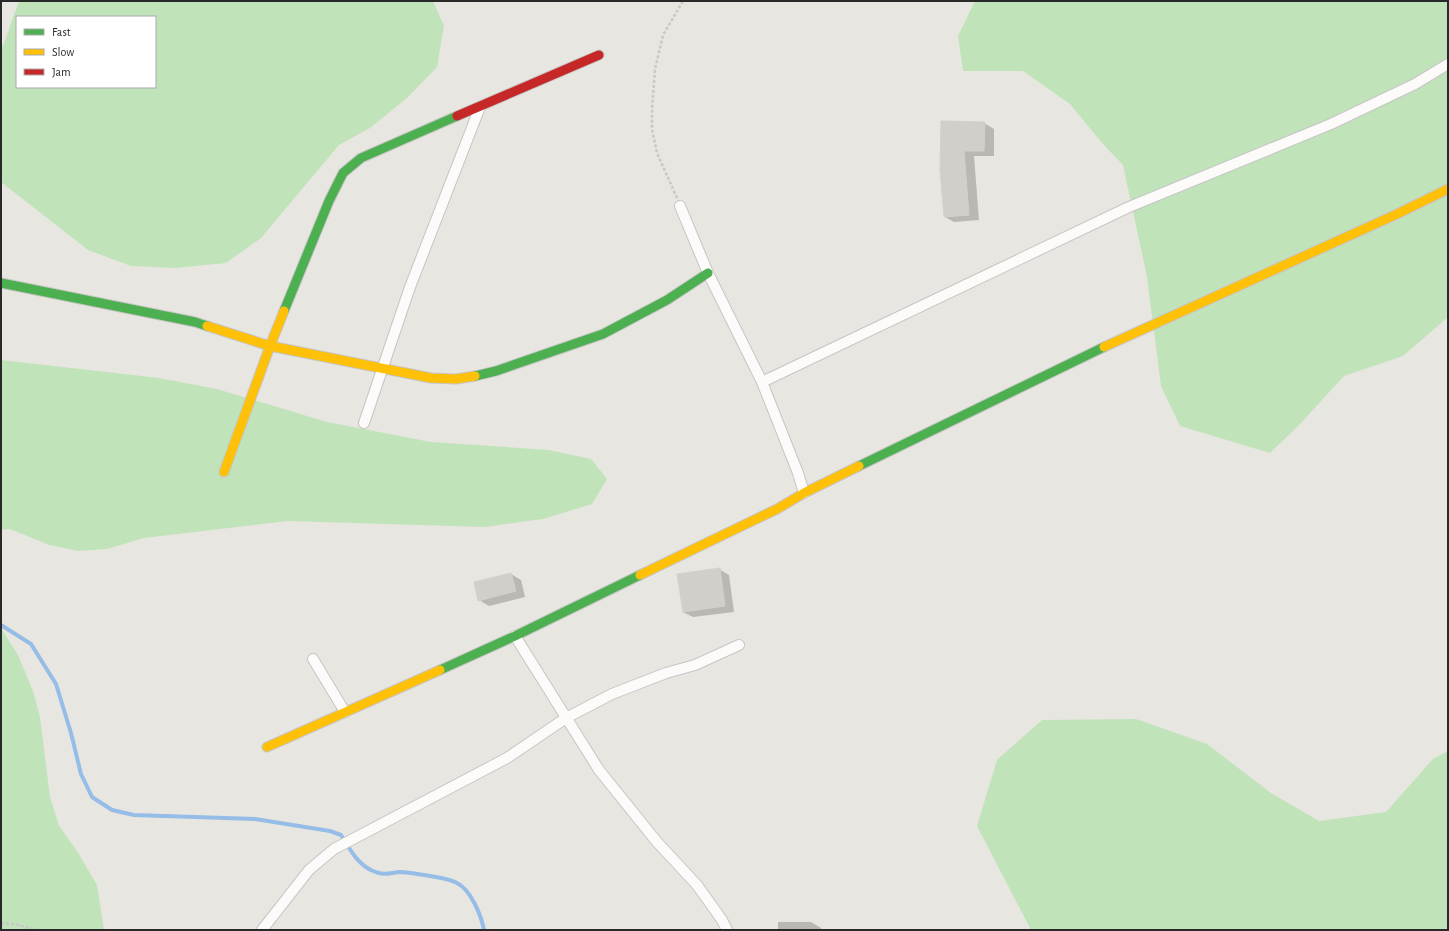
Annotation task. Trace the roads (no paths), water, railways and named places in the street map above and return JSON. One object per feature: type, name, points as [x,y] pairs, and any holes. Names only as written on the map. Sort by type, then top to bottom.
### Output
[{"type":"street","points":[[224,472],[270,346],[329,201],[343,173],[361,158],[599,55]]},
{"type":"street","points":[[762,382],[1129,207],[1331,124],[1415,84],[1448,64]]},
{"type":"street","points":[[364,423],[410,287],[480,107]]},
{"type":"street","points":[[267,747],[515,636],[777,509],[804,492],[1094,352],[1397,214],[1448,189]]},
{"type":"street","points":[[680,206],[708,273],[762,382],[804,492]]},
{"type":"street","points":[[1,283],[195,322],[270,346],[381,369],[431,378],[456,380],[496,371],[603,334],[667,300],[708,273]]},
{"type":"street","points":[[515,636],[599,770],[658,842],[697,885],[722,920],[727,930]]},
{"type":"street","points":[[262,930],[309,870],[334,849],[507,758],[566,718],[612,694],[666,673],[695,665],[739,645]]},
{"type":"street","points":[[313,659],[346,712]]},
{"type":"waterway","points":[[1,625],[31,644],[56,684],[71,733],[81,774],[92,797],[112,810],[134,815],[255,819],[330,831],[341,835],[358,860],[367,868],[377,873],[409,873],[450,880],[462,886],[475,904],[484,930]]}]
